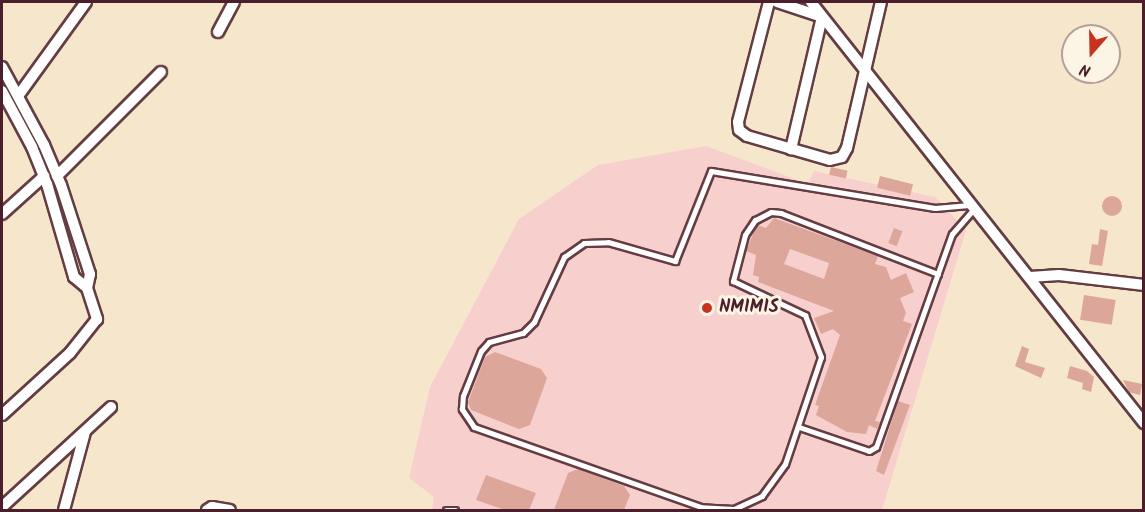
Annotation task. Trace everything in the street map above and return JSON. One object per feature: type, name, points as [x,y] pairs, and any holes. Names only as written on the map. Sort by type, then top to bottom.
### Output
[{"type":"street","points":[[18,96],[86,2]]},
{"type":"street","points":[[218,32],[234,2]]},
{"type":"street","points":[[769,2],[738,122],[739,130],[747,136],[830,160],[842,157],[881,2]]},
{"type":"street","points":[[777,2],[822,17]]},
{"type":"street","points":[[811,2],[975,206],[1143,423]]},
{"type":"street","points":[[791,148],[822,17]]},
{"type":"street","points":[[2,67],[57,176],[90,274],[87,288]]},
{"type":"street","points":[[57,176],[161,72]]},
{"type":"street","points":[[2,91],[44,176],[74,277],[87,288],[97,312],[95,327],[2,415]]},
{"type":"street","points":[[2,214],[44,176]]},
{"type":"street","points":[[1030,277],[1059,275],[1143,285]]},
{"type":"street","points":[[2,507],[111,407]]},
{"type":"street","points":[[64,510],[85,431]]},
{"type":"street","points":[[8,510],[10,499]]},
{"type":"street","points":[[212,509],[230,510]]},
{"type":"lane","points":[[938,274],[781,213],[771,212],[755,220],[746,235],[733,281],[805,315],[820,350],[820,364],[785,464],[762,496],[734,509],[701,507],[474,427],[462,409],[463,396],[482,351],[489,342],[524,333],[534,322],[564,257],[584,243],[608,242],[675,261],[711,171],[935,208],[975,206]]},
{"type":"lane","points":[[799,427],[873,451],[956,227],[975,206]]},
{"type":"lane","points":[[446,510],[455,510]]},
{"type":"shaded area","name":"NMIMIS","points":[[706,146],[808,184],[814,171],[935,197],[966,230],[882,510],[432,510],[434,497],[409,478],[430,387],[519,219],[598,165]]},
{"type":"building","points":[[831,167],[848,171],[846,179],[829,175]]},
{"type":"building","points":[[880,176],[913,184],[910,196],[877,188]]},
{"type":"building","points":[[1108,196],[1116,196],[1122,202],[1122,210],[1116,216],[1108,216],[1102,210],[1102,202]]},
{"type":"building","points":[[774,218],[878,256],[875,264],[886,267],[891,280],[906,273],[914,292],[900,298],[906,313],[903,321],[912,324],[875,421],[880,422],[877,429],[869,425],[866,434],[847,432],[816,415],[819,406],[815,405],[840,335],[833,329],[821,334],[814,318],[834,311],[758,282],[759,277],[753,275],[756,255],[746,251],[757,225],[766,228]],"holes":[[[790,249],[829,263],[824,279],[784,264]]]},
{"type":"building","points":[[894,228],[902,231],[897,246],[888,243]]},
{"type":"building","points":[[1100,229],[1108,231],[1102,266],[1089,264],[1092,244],[1098,245]]},
{"type":"building","points":[[1084,295],[1116,300],[1112,325],[1080,320]]},
{"type":"building","points":[[1022,346],[1029,349],[1025,362],[1045,368],[1041,378],[1015,366]]},
{"type":"building","points":[[495,352],[541,369],[547,378],[530,425],[519,429],[471,410],[468,402],[485,357]]},
{"type":"building","points":[[1070,366],[1087,371],[1094,377],[1091,392],[1082,389],[1083,383],[1067,378]]},
{"type":"building","points":[[1123,380],[1142,384],[1140,395],[1129,392]]},
{"type":"building","points":[[898,401],[910,405],[884,475],[876,471]]},
{"type":"building","points":[[578,469],[624,486],[630,495],[624,510],[554,510],[568,473]]},
{"type":"building","points":[[486,475],[536,493],[529,510],[505,510],[476,500]]},
{"type":"place","name":"NMIMIS","points":[[707,308]]}]
